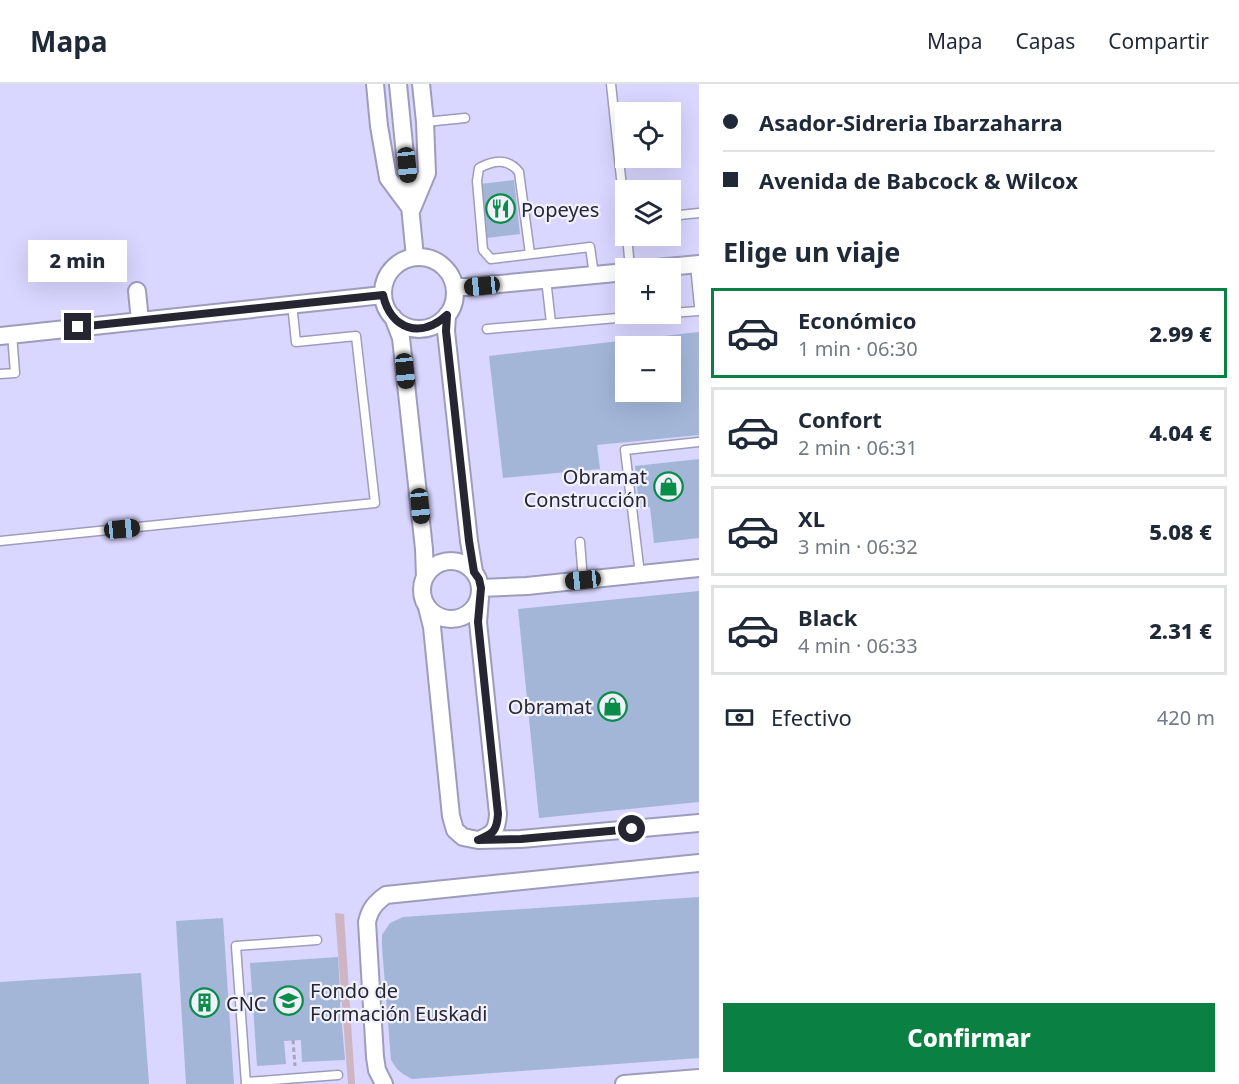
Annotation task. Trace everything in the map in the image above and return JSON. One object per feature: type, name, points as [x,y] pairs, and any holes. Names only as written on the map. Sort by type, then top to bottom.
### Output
[{"type":"street","points":[[375,84],[388,178],[411,209]]},
{"type":"street","points":[[398,84],[415,257]]},
{"type":"street","points":[[411,209],[428,173],[421,84]]},
{"type":"street","points":[[393,317],[402,324],[414,328],[427,328],[438,323],[447,315],[455,297],[455,287],[452,277],[445,268],[437,261],[426,258],[415,257],[405,260],[389,274],[384,284],[383,295],[386,307],[393,317],[401,338],[424,549],[423,597],[432,627],[454,830],[464,837],[478,840],[521,839],[699,824]]},
{"type":"street","points":[[681,266],[697,264]]},
{"type":"street","points":[[455,287],[615,273]]},
{"type":"street","points":[[137,291],[140,321]]},
{"type":"street","points":[[6,335],[383,295]]},
{"type":"street","points":[[447,315],[446,331],[474,572]]},
{"type":"street","points":[[425,577],[440,563],[450,561],[467,565],[479,579],[481,593],[478,622],[498,814],[497,826],[490,835],[478,840]]},
{"type":"street","points":[[481,593],[699,568]]},
{"type":"street","points":[[427,607],[443,619],[462,618],[476,606],[481,593]]},
{"type":"street","points":[[384,1084],[377,1070],[375,1057],[367,922],[370,909],[378,900],[386,895],[699,863]]},
{"type":"street","points":[[624,1084],[699,1078]]},
{"type":"lane","points":[[611,84],[621,180]]},
{"type":"lane","points":[[425,122],[465,118]]},
{"type":"lane","points":[[530,254],[519,172],[514,165],[504,161],[489,163],[479,168],[477,181],[483,250],[491,259],[590,247],[594,275]]},
{"type":"lane","points":[[681,215],[699,213]]},
{"type":"lane","points":[[697,264],[699,306]]},
{"type":"lane","points":[[546,279],[551,323]]},
{"type":"lane","points":[[0,541],[375,503],[356,336],[296,342],[292,304]]},
{"type":"lane","points":[[681,312],[699,311]]},
{"type":"lane","points":[[487,329],[615,318]]},
{"type":"lane","points":[[0,374],[15,373],[6,335]]},
{"type":"lane","points":[[640,574],[625,450],[699,442]]},
{"type":"lane","points":[[580,542],[583,580]]},
{"type":"lane","points":[[317,940],[236,946],[246,1083],[338,1075]]},
{"type":"path","points":[[293,1040],[296,1078]]},
{"type":"shaded area","points":[[0,84],[699,84],[699,1084],[0,1084]]},
{"type":"shaded area","points":[[335,913],[344,914],[355,1084],[348,1084]]},
{"type":"building","name":"Popeyes","points":[[514,180],[520,234],[486,238],[480,184]]},
{"type":"building","points":[[699,332],[699,435],[597,445],[600,469],[503,478],[489,356],[615,342],[615,402],[681,402],[681,336],[664,336]]},
{"type":"building","name":"Obramat Construcción","points":[[699,459],[699,538],[654,543],[650,507],[639,508],[635,466]]},
{"type":"building","name":"Obramat","points":[[699,591],[699,802],[539,818],[518,609]]},
{"type":"building","points":[[699,897],[699,1058],[412,1079],[397,1069],[391,1060],[382,947],[382,935],[390,923],[403,917]]},
{"type":"building","name":"CNC","points":[[223,918],[234,1084],[186,1084],[176,921]]},
{"type":"building","points":[[338,957],[340,990],[346,992],[347,999],[340,1002],[345,1060],[302,1062],[301,1040],[284,1041],[286,1064],[257,1066],[253,1006],[249,1006],[247,993],[252,992],[250,963]]},
{"type":"building","points":[[141,973],[149,1084],[0,1084],[0,982]]},
{"type":"place","name":"Popeyes","points":[[500,209]]},
{"type":"place","name":"Obramat Construcción","points":[[668,487]]},
{"type":"place","name":"Obramat","points":[[613,706]]},
{"type":"place","name":"Fondo de Formación Euskadi","points":[[289,1001]]},
{"type":"place","name":"CNC","points":[[205,1003]]},
{"type":"route","points":[[78,327],[383,295],[386,307],[393,317],[402,324],[414,328],[427,328],[438,323],[447,315],[446,331],[469,541],[474,572],[481,588],[478,622],[498,814],[497,826],[490,835],[478,840],[521,839],[632,829]]}]
